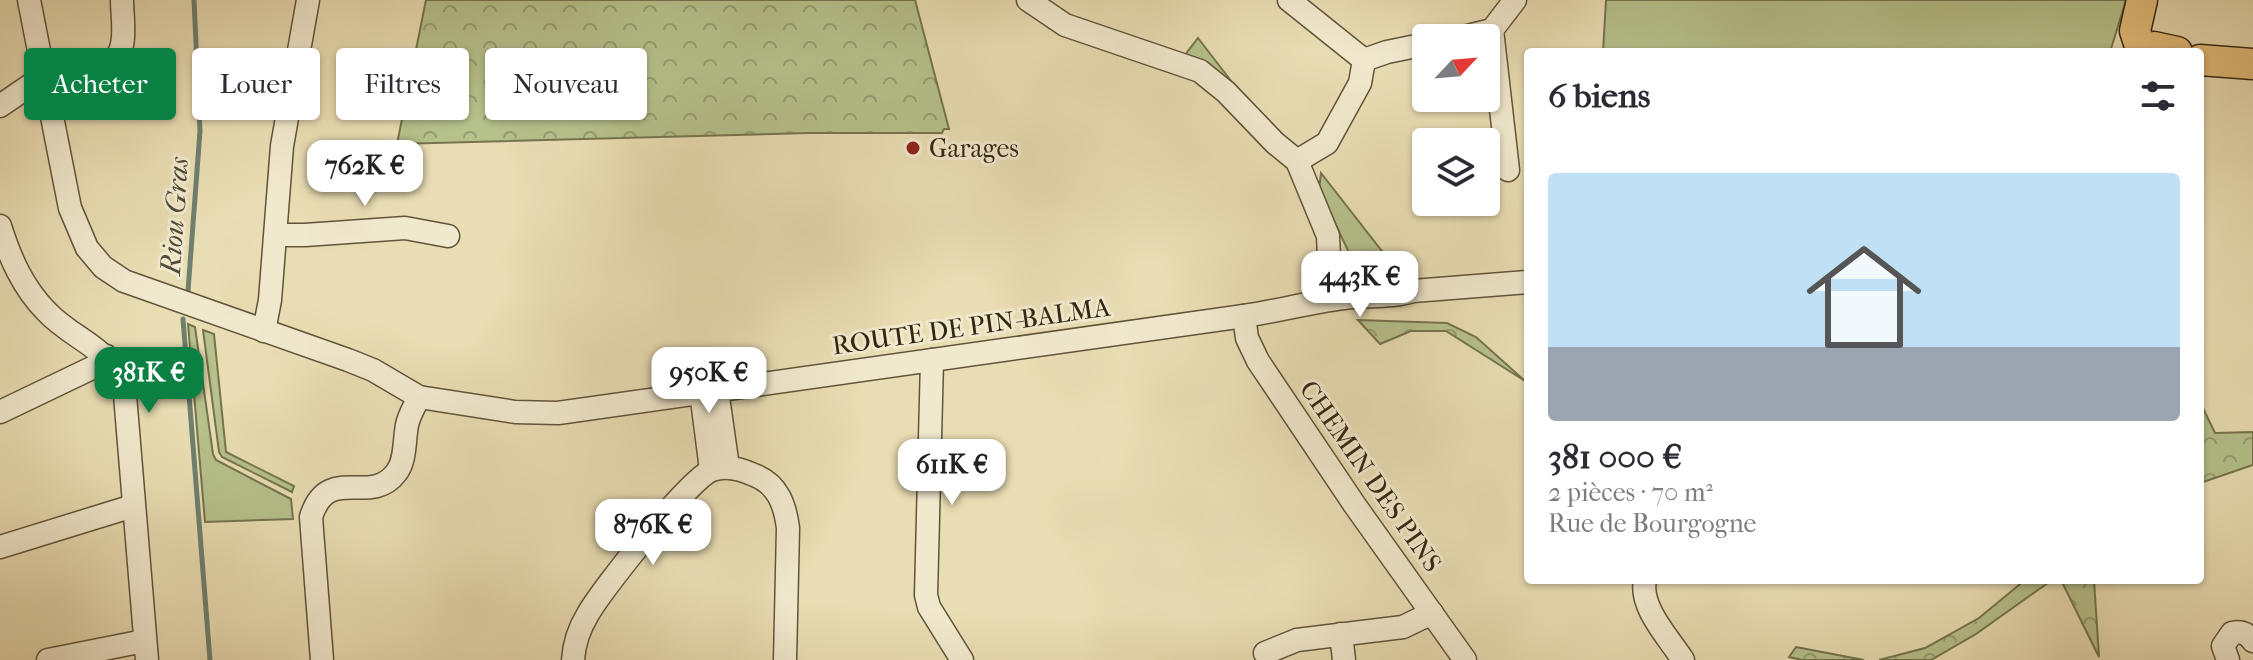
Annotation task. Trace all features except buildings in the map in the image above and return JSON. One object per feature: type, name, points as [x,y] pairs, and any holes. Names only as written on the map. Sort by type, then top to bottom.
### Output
[{"type":"main road","points":[[2139,48],[2135,31],[2142,0]]},
{"type":"main road","points":[[2204,60],[2253,64]]},
{"type":"street","name":"ROUTE DE PIN-BALMA","points":[[29,0],[39,48]]},
{"type":"street","points":[[122,0],[122,48]]},
{"type":"street","points":[[264,331],[270,300],[282,146],[308,0]]},
{"type":"street","points":[[1028,0],[1065,25],[1200,71],[1297,161],[1328,236],[1330,294]]},
{"type":"street","points":[[1289,0],[1364,60]]},
{"type":"street","points":[[1497,24],[1515,0]]},
{"type":"street","points":[[1364,60],[1412,47]]},
{"type":"street","points":[[1297,161],[1327,143],[1360,83],[1364,60]]},
{"type":"street","points":[[5,103],[24,93]]},
{"type":"street","points":[[1500,100],[1508,170]]},
{"type":"street","name":"ROUTE DE PIN-BALMA","points":[[53,120],[70,208],[87,248],[103,267],[124,281],[373,370],[419,397],[536,413],[558,413],[1244,316],[1296,307],[1311,297],[1330,294],[1400,295],[1413,291],[1524,282]]},
{"type":"street","points":[[0,226],[11,260],[36,300],[64,328],[106,356],[116,369],[125,395],[146,650],[48,660]]},
{"type":"street","points":[[276,235],[405,228],[448,236]]},
{"type":"street","name":"CHEMIN DES PINS","points":[[1244,316],[1247,338],[1258,361],[1465,660]]},
{"type":"street","points":[[0,412],[94,367],[106,356]]},
{"type":"street","points":[[932,360],[926,595],[929,607],[962,660]]},
{"type":"street","points":[[709,391],[720,469]]},
{"type":"street","points":[[322,660],[311,517],[314,508],[318,499],[333,488],[379,486],[396,473],[401,464],[409,416],[419,397]]},
{"type":"street","points":[[573,660],[581,629],[596,601],[688,488],[720,469],[761,477],[773,487],[786,513],[785,660]]},
{"type":"street","points":[[0,547],[133,506]]},
{"type":"street","points":[[1645,584],[1644,597],[1683,660]]},
{"type":"street","points":[[1265,653],[1297,640],[1403,627],[1432,613]]},
{"type":"street","points":[[2228,660],[2223,646],[2232,633],[2248,635],[2253,641]]},
{"type":"street","points":[[1341,634],[1344,660]]},
{"type":"street","points":[[2249,660],[2253,654]]},
{"type":"green space","points":[[426,0],[915,0],[949,129],[944,129],[942,133],[809,133],[397,144],[402,120],[469,120],[469,48],[416,48]]},
{"type":"green space","points":[[1606,0],[2126,0],[2111,48],[1603,48]]},
{"type":"green space","points":[[1198,38],[1235,86],[1185,55]]},
{"type":"green space","points":[[1321,173],[1392,264],[1356,267],[1319,190]]},
{"type":"green space","points":[[1358,320],[1447,323],[1476,337],[1524,380],[1446,331],[1411,331],[1380,344]]},
{"type":"green space","points":[[188,324],[195,327],[216,460],[291,499],[293,519],[205,522]]},
{"type":"green space","points":[[203,330],[214,334],[226,452],[294,486],[292,492],[222,457],[219,452]]},
{"type":"green space","points":[[2204,410],[2215,433],[2253,432],[2253,465],[2204,482]]},
{"type":"green space","points":[[2020,584],[2046,584],[1976,634],[1931,660],[1879,660],[1925,648],[1979,618]]},
{"type":"green space","points":[[2063,584],[2094,584],[2099,657]]},
{"type":"green space","points":[[1796,647],[1864,660],[1802,660],[1789,657]]},
{"type":"waterway","name":"Riou Gras","points":[[188,291],[200,131],[194,0]]},
{"type":"waterway","points":[[183,319],[210,660]]},
{"type":"place","name":"Garages","points":[[913,148]]}]
